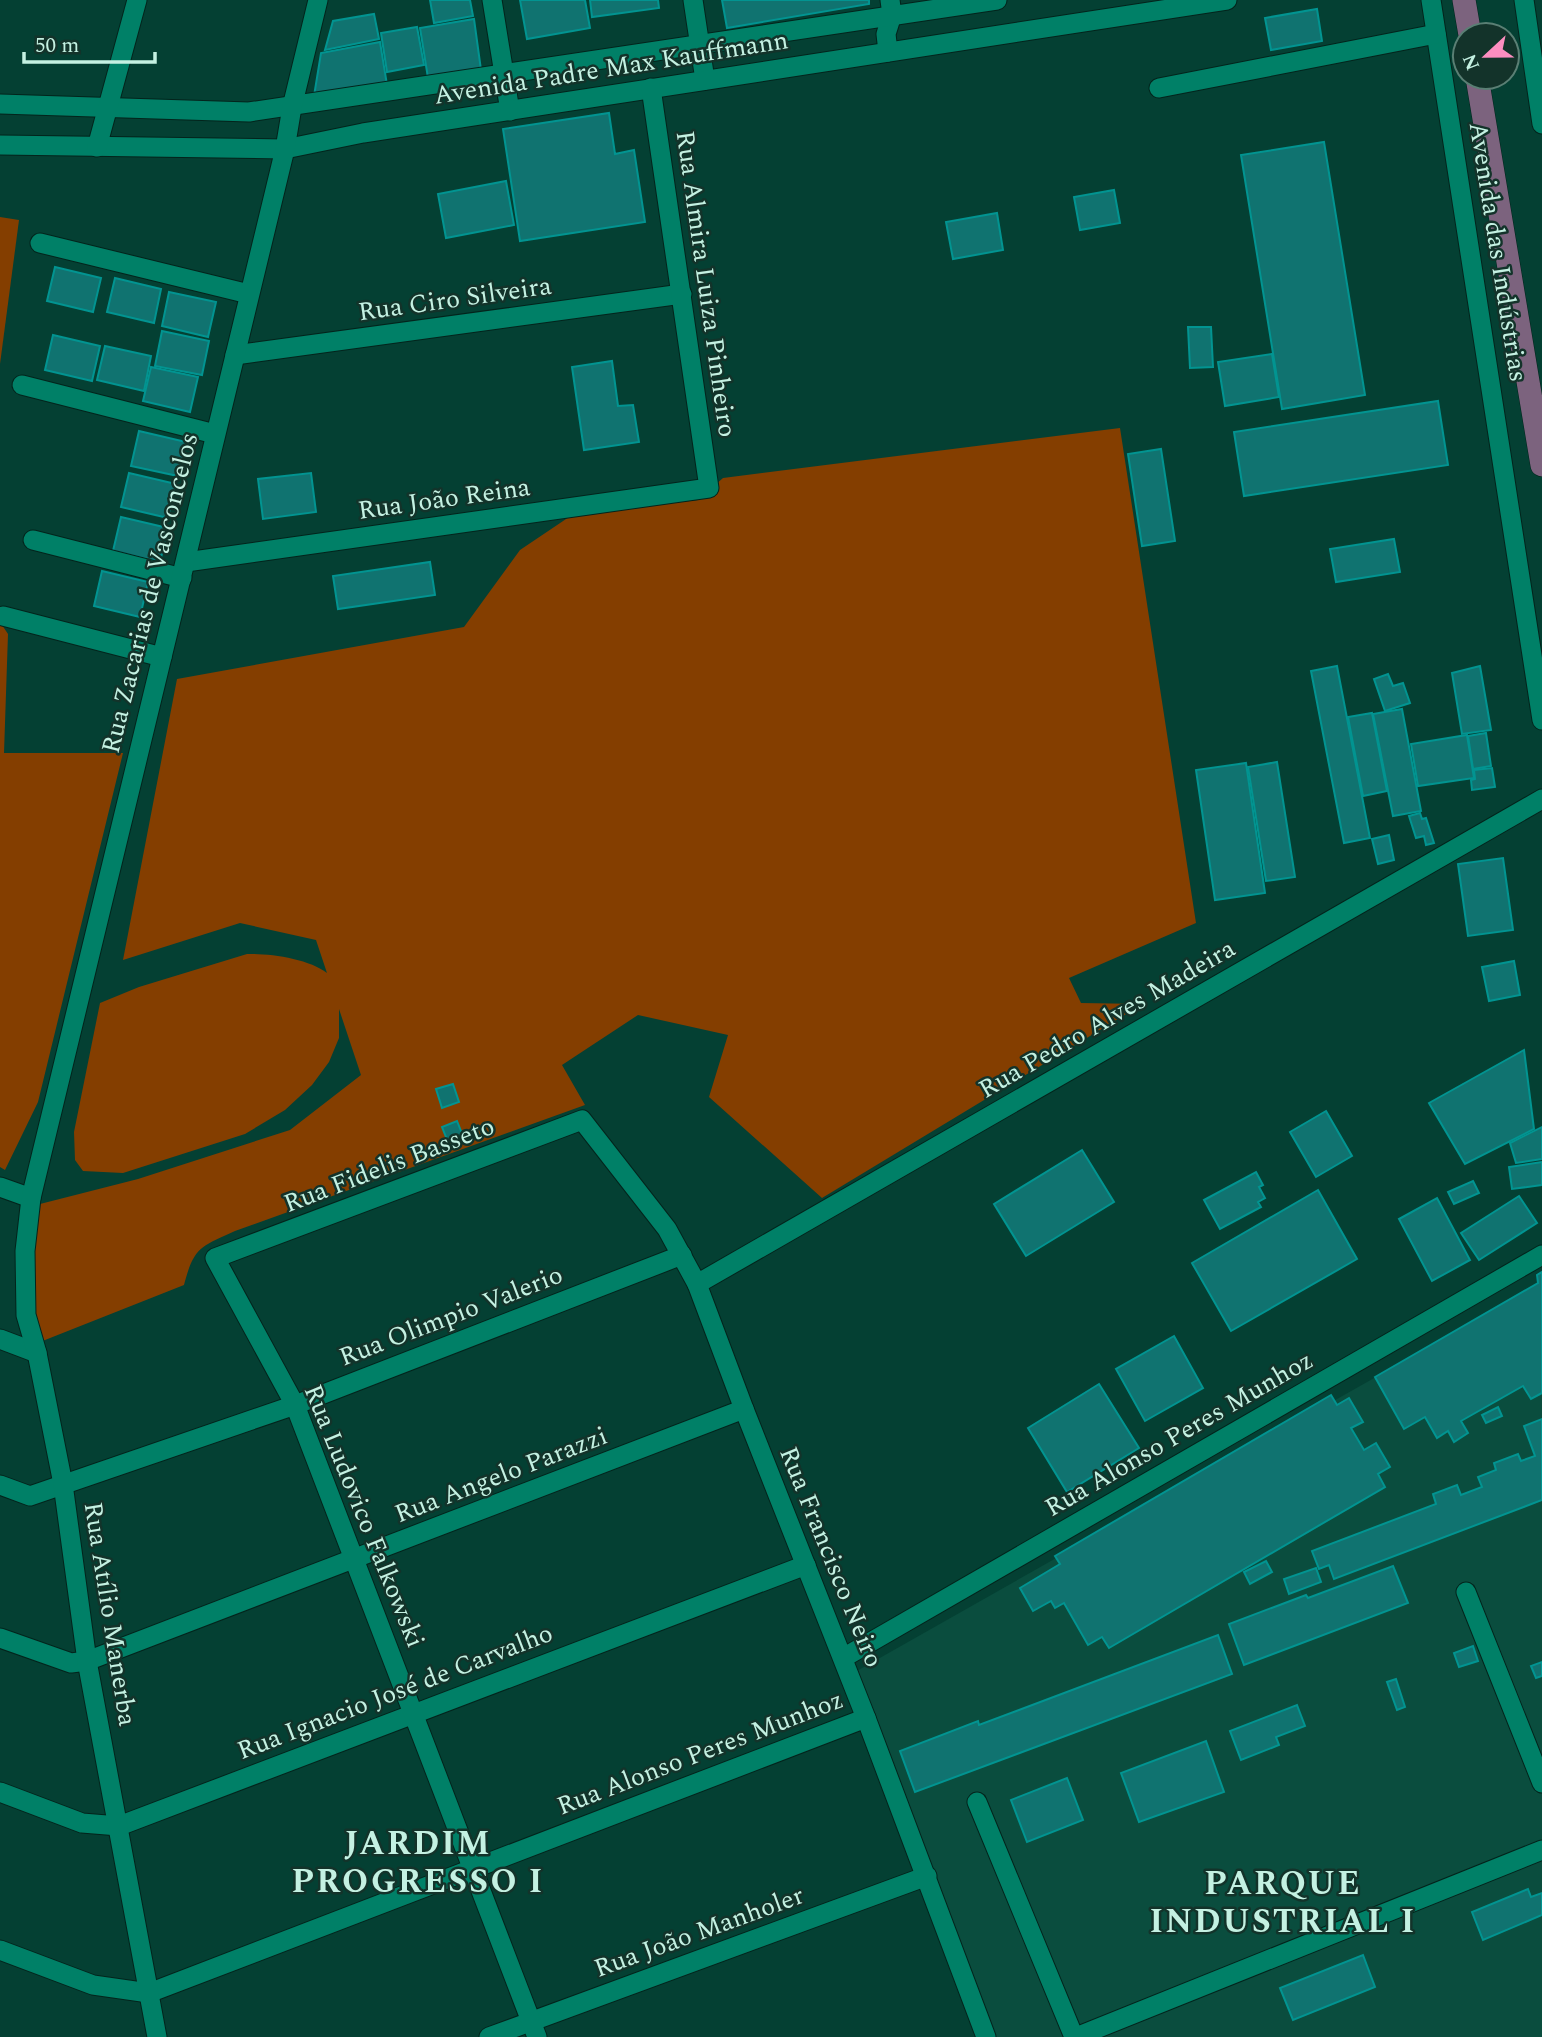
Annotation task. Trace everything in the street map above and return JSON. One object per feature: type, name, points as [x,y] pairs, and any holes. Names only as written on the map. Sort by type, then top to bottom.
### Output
[{"type":"main road","points":[[1464,0],[1468,21]]},
{"type":"main road","name":"Avenida das Indústrias","points":[[1479,91],[1542,465]]},
{"type":"street","points":[[97,147],[137,0]]},
{"type":"street","name":"Rua Zacarias de Vasconcelos","points":[[31,1198],[285,149],[292,107],[318,0]]},
{"type":"street","points":[[492,0],[510,111]]},
{"type":"street","points":[[693,0],[705,80]]},
{"type":"street","name":"Avenida Padre Max Kauffmann","points":[[0,104],[249,112],[503,75],[891,8],[997,0]]},
{"type":"street","name":"Avenida Padre Max Kauffmann","points":[[0,145],[285,149],[363,133],[1227,0]]},
{"type":"street","name":"Avenida das Indústrias","points":[[1431,0],[1542,720]]},
{"type":"street","points":[[1524,0],[1542,124]]},
{"type":"street","points":[[888,52],[886,34],[891,8]]},
{"type":"street","points":[[1159,88],[1436,34]]},
{"type":"street","name":"Rua Almira Luiza Pinheiro","points":[[651,88],[709,488]]},
{"type":"street","points":[[40,243],[249,294]]},
{"type":"street","name":"Rua Ciro Silveira","points":[[235,355],[682,295]]},
{"type":"street","points":[[23,385],[215,435]]},
{"type":"street","name":"Rua João Reina","points":[[184,570],[709,488]]},
{"type":"street","points":[[33,540],[184,570]]},
{"type":"street","points":[[3,616],[162,657]]},
{"type":"street","name":"Rua Pedro Alves Madeira","points":[[697,1284],[1542,799]]},
{"type":"street","name":"Rua Francisco Neiro","points":[[582,1120],[667,1229],[697,1284],[927,1876],[980,2035]]},
{"type":"street","name":"Rua Fidelis Basseto","points":[[215,1258],[582,1120]]},
{"type":"street","points":[[0,1187],[31,1198]]},
{"type":"street","name":"Rua Atílio Manerba","points":[[31,1198],[25,1251],[26,1315],[37,1353],[63,1484],[87,1661],[157,2037]]},
{"type":"street","name":"Rua Olimpio Valerio","points":[[0,1485],[30,1496],[295,1405],[682,1255]]},
{"type":"street","name":"Rua Alonso Peres Munhoz","points":[[843,1658],[1542,1255]]},
{"type":"street","name":"Rua Ludovico Falkowski","points":[[215,1258],[295,1405],[534,2029]]},
{"type":"street","points":[[0,1339],[37,1353]]},
{"type":"street","name":"Rua Angelo Parazzi","points":[[0,1638],[71,1663],[87,1661],[744,1409]]},
{"type":"street","name":"Rua Ignacio José de Carvalho","points":[[0,1792],[82,1824],[119,1826],[806,1565]]},
{"type":"street","points":[[1466,1592],[1542,1783]]},
{"type":"street","name":"Rua Alonso Peres Munhoz","points":[[0,1950],[93,1985],[149,1993],[866,1718]]},
{"type":"street","points":[[977,1802],[1075,2037],[1542,1850]]},
{"type":"street","name":"Rua João Manholer","points":[[489,2037],[534,2029],[927,1876]]},
{"type":"shaded area","points":[[0,217],[19,220],[0,364]]},
{"type":"shaded area","points":[[1120,428],[1196,923],[1069,978],[1081,1003],[1143,1004],[822,1198],[709,1097],[728,1035],[638,1015],[562,1065],[585,1105],[235,1231],[206,1245],[195,1255],[184,1285],[40,1342],[28,1271],[40,1204],[138,1179],[290,1130],[361,1075],[339,1009],[339,1038],[329,1062],[312,1085],[285,1110],[245,1134],[123,1173],[83,1171],[75,1160],[74,1132],[100,1003],[139,987],[247,954],[289,958],[310,964],[327,973],[316,940],[240,923],[123,960],[177,679],[464,627],[520,550],[572,515],[698,500],[723,478]]},
{"type":"shaded area","points":[[0,622],[8,634],[4,753],[123,753],[38,1102],[5,1170],[0,1167]]},
{"type":"shaded area","points":[[1542,1283],[1542,2037],[984,2037],[848,1676]]},
{"type":"building","points":[[430,0],[470,0],[473,16],[434,23]]},
{"type":"building","points":[[520,0],[585,0],[590,28],[527,39]]},
{"type":"building","points":[[590,0],[658,0],[659,8],[592,17]]},
{"type":"building","points":[[722,0],[869,0],[869,4],[727,28]]},
{"type":"building","points":[[1317,9],[1322,41],[1271,50],[1265,18]]},
{"type":"building","points":[[374,14],[379,39],[325,50],[333,21]]},
{"type":"building","points":[[474,19],[481,70],[428,78],[420,28]]},
{"type":"building","points":[[417,27],[424,65],[387,72],[381,33]]},
{"type":"building","points":[[380,42],[387,85],[314,96],[321,53]]},
{"type":"building","points":[[609,113],[615,154],[634,150],[645,222],[520,241],[503,129]]},
{"type":"building","points":[[1324,142],[1365,395],[1282,409],[1241,155]]},
{"type":"building","points":[[506,181],[514,225],[446,238],[438,194]]},
{"type":"building","points":[[1114,190],[1120,223],[1080,230],[1074,197]]},
{"type":"building","points":[[997,213],[1003,250],[953,259],[946,222]]},
{"type":"building","points":[[55,267],[101,278],[93,312],[47,301]]},
{"type":"building","points":[[115,278],[161,289],[154,323],[107,312]]},
{"type":"building","points":[[169,292],[216,302],[208,337],[162,326]]},
{"type":"building","points":[[1188,327],[1211,327],[1213,367],[1190,368]]},
{"type":"building","points":[[162,331],[209,341],[202,375],[155,366]]},
{"type":"building","points":[[53,335],[100,346],[92,381],[45,370]]},
{"type":"building","points":[[105,346],[151,356],[144,391],[97,380]]},
{"type":"building","points":[[1272,354],[1279,397],[1225,406],[1218,362]]},
{"type":"building","points":[[612,361],[618,406],[633,405],[639,442],[584,450],[572,367]]},
{"type":"building","points":[[151,367],[198,377],[190,412],[143,401]]},
{"type":"building","points":[[1438,401],[1448,465],[1244,496],[1234,432]]},
{"type":"building","points":[[139,431],[186,442],[178,476],[131,466]]},
{"type":"building","points":[[1161,449],[1175,541],[1142,546],[1128,454]]},
{"type":"building","points":[[129,473],[176,484],[168,518],[121,507]]},
{"type":"building","points":[[311,473],[316,512],[263,519],[258,479]]},
{"type":"building","points":[[121,517],[168,528],[160,562],[113,551]]},
{"type":"building","points":[[1394,539],[1400,572],[1336,582],[1330,549]]},
{"type":"building","points":[[430,562],[435,595],[338,609],[333,576]]},
{"type":"building","points":[[102,571],[148,582],[140,617],[94,606]]},
{"type":"building","points":[[1337,666],[1370,838],[1344,843],[1311,671]]},
{"type":"building","points":[[1480,666],[1491,730],[1462,734],[1452,673]]},
{"type":"building","points":[[1388,674],[1393,686],[1403,683],[1410,703],[1385,711],[1374,679]]},
{"type":"building","points":[[1402,709],[1421,811],[1393,816],[1373,714]]},
{"type":"building","points":[[1372,713],[1387,791],[1363,796],[1348,717]]},
{"type":"building","points":[[1486,733],[1491,766],[1473,769],[1468,736]]},
{"type":"building","points":[[1467,735],[1474,778],[1418,786],[1411,744]]},
{"type":"building","points":[[1277,762],[1295,877],[1266,881],[1248,767]]},
{"type":"building","points":[[1246,763],[1265,893],[1215,900],[1196,770]]},
{"type":"building","points":[[1492,768],[1495,787],[1472,790],[1474,770]]},
{"type":"building","points":[[1420,813],[1422,819],[1426,818],[1434,843],[1426,845],[1424,836],[1416,838],[1409,816]]},
{"type":"building","points":[[1389,835],[1394,860],[1378,864],[1372,839]]},
{"type":"building","points":[[1503,858],[1513,930],[1468,936],[1458,864]]},
{"type":"building","points":[[1514,961],[1520,995],[1489,1001],[1482,967]]},
{"type":"building","points":[[1524,1050],[1534,1129],[1465,1164],[1429,1103]]},
{"type":"building","points":[[453,1084],[459,1102],[442,1108],[436,1089]]},
{"type":"building","points":[[1326,1111],[1352,1156],[1316,1177],[1290,1132]]},
{"type":"building","points":[[457,1121],[463,1136],[448,1142],[442,1127]]},
{"type":"building","points":[[1542,1127],[1542,1159],[1516,1163],[1510,1143]]},
{"type":"building","points":[[1082,1150],[1114,1202],[1026,1256],[994,1204]]},
{"type":"building","points":[[1542,1162],[1542,1185],[1512,1189],[1509,1167]]},
{"type":"building","points":[[1256,1172],[1263,1185],[1259,1187],[1265,1198],[1258,1202],[1261,1207],[1220,1229],[1204,1200]]},
{"type":"building","points":[[1473,1181],[1479,1193],[1454,1204],[1448,1192]]},
{"type":"building","points":[[1318,1190],[1357,1259],[1231,1331],[1192,1263]]},
{"type":"building","points":[[1519,1196],[1537,1223],[1479,1260],[1461,1233]]},
{"type":"building","points":[[1437,1198],[1470,1260],[1432,1281],[1399,1219]]},
{"type":"building","points":[[1542,1272],[1542,1393],[1531,1399],[1523,1386],[1461,1421],[1468,1433],[1454,1442],[1448,1431],[1437,1438],[1425,1417],[1404,1429],[1375,1377],[1538,1283],[1537,1275]]},
{"type":"building","points":[[1174,1336],[1203,1388],[1145,1421],[1116,1369]]},
{"type":"building","points":[[1099,1384],[1139,1448],[1067,1492],[1028,1428]]},
{"type":"building","points":[[1331,1395],[1337,1405],[1349,1398],[1363,1422],[1351,1428],[1364,1450],[1376,1443],[1390,1467],[1378,1474],[1385,1487],[1109,1648],[1102,1637],[1088,1645],[1064,1603],[1055,1608],[1051,1601],[1033,1611],[1020,1588],[1060,1564],[1055,1556]]},
{"type":"building","points":[[1498,1407],[1502,1416],[1486,1423],[1482,1415]]},
{"type":"building","points":[[1542,1419],[1542,1500],[1334,1579],[1329,1565],[1319,1569],[1312,1551],[1436,1504],[1433,1494],[1457,1485],[1461,1495],[1482,1487],[1478,1477],[1496,1470],[1494,1463],[1518,1454],[1521,1461],[1535,1456],[1524,1426]]},
{"type":"building","points":[[1266,1561],[1272,1572],[1250,1584],[1244,1572]]},
{"type":"building","points":[[1393,1566],[1408,1603],[1244,1665],[1229,1624]]},
{"type":"building","points":[[1316,1568],[1321,1582],[1289,1594],[1284,1579]]},
{"type":"building","points":[[1218,1635],[1232,1674],[915,1792],[900,1751],[978,1721],[979,1725]]},
{"type":"building","points":[[1473,1646],[1478,1661],[1459,1667],[1454,1653]]},
{"type":"building","points":[[1542,1662],[1542,1676],[1536,1678],[1531,1666]]},
{"type":"building","points":[[1396,1679],[1405,1707],[1397,1710],[1387,1682]]},
{"type":"building","points":[[1297,1705],[1305,1726],[1276,1737],[1279,1745],[1241,1760],[1230,1731]]},
{"type":"building","points":[[1206,1741],[1224,1792],[1139,1822],[1121,1773]]},
{"type":"building","points":[[1067,1778],[1083,1820],[1027,1842],[1011,1800]]},
{"type":"building","points":[[1528,1889],[1531,1897],[1542,1893],[1542,1915],[1483,1940],[1472,1912]]},
{"type":"building","points":[[1363,1955],[1375,1987],[1293,2020],[1280,1988]]},
{"type":"district","name":"JARDIM PROGRESSO I","points":[[418,1863]]},
{"type":"district","name":"PARQUE INDUSTRIAL I","points":[[1283,1903]]}]
